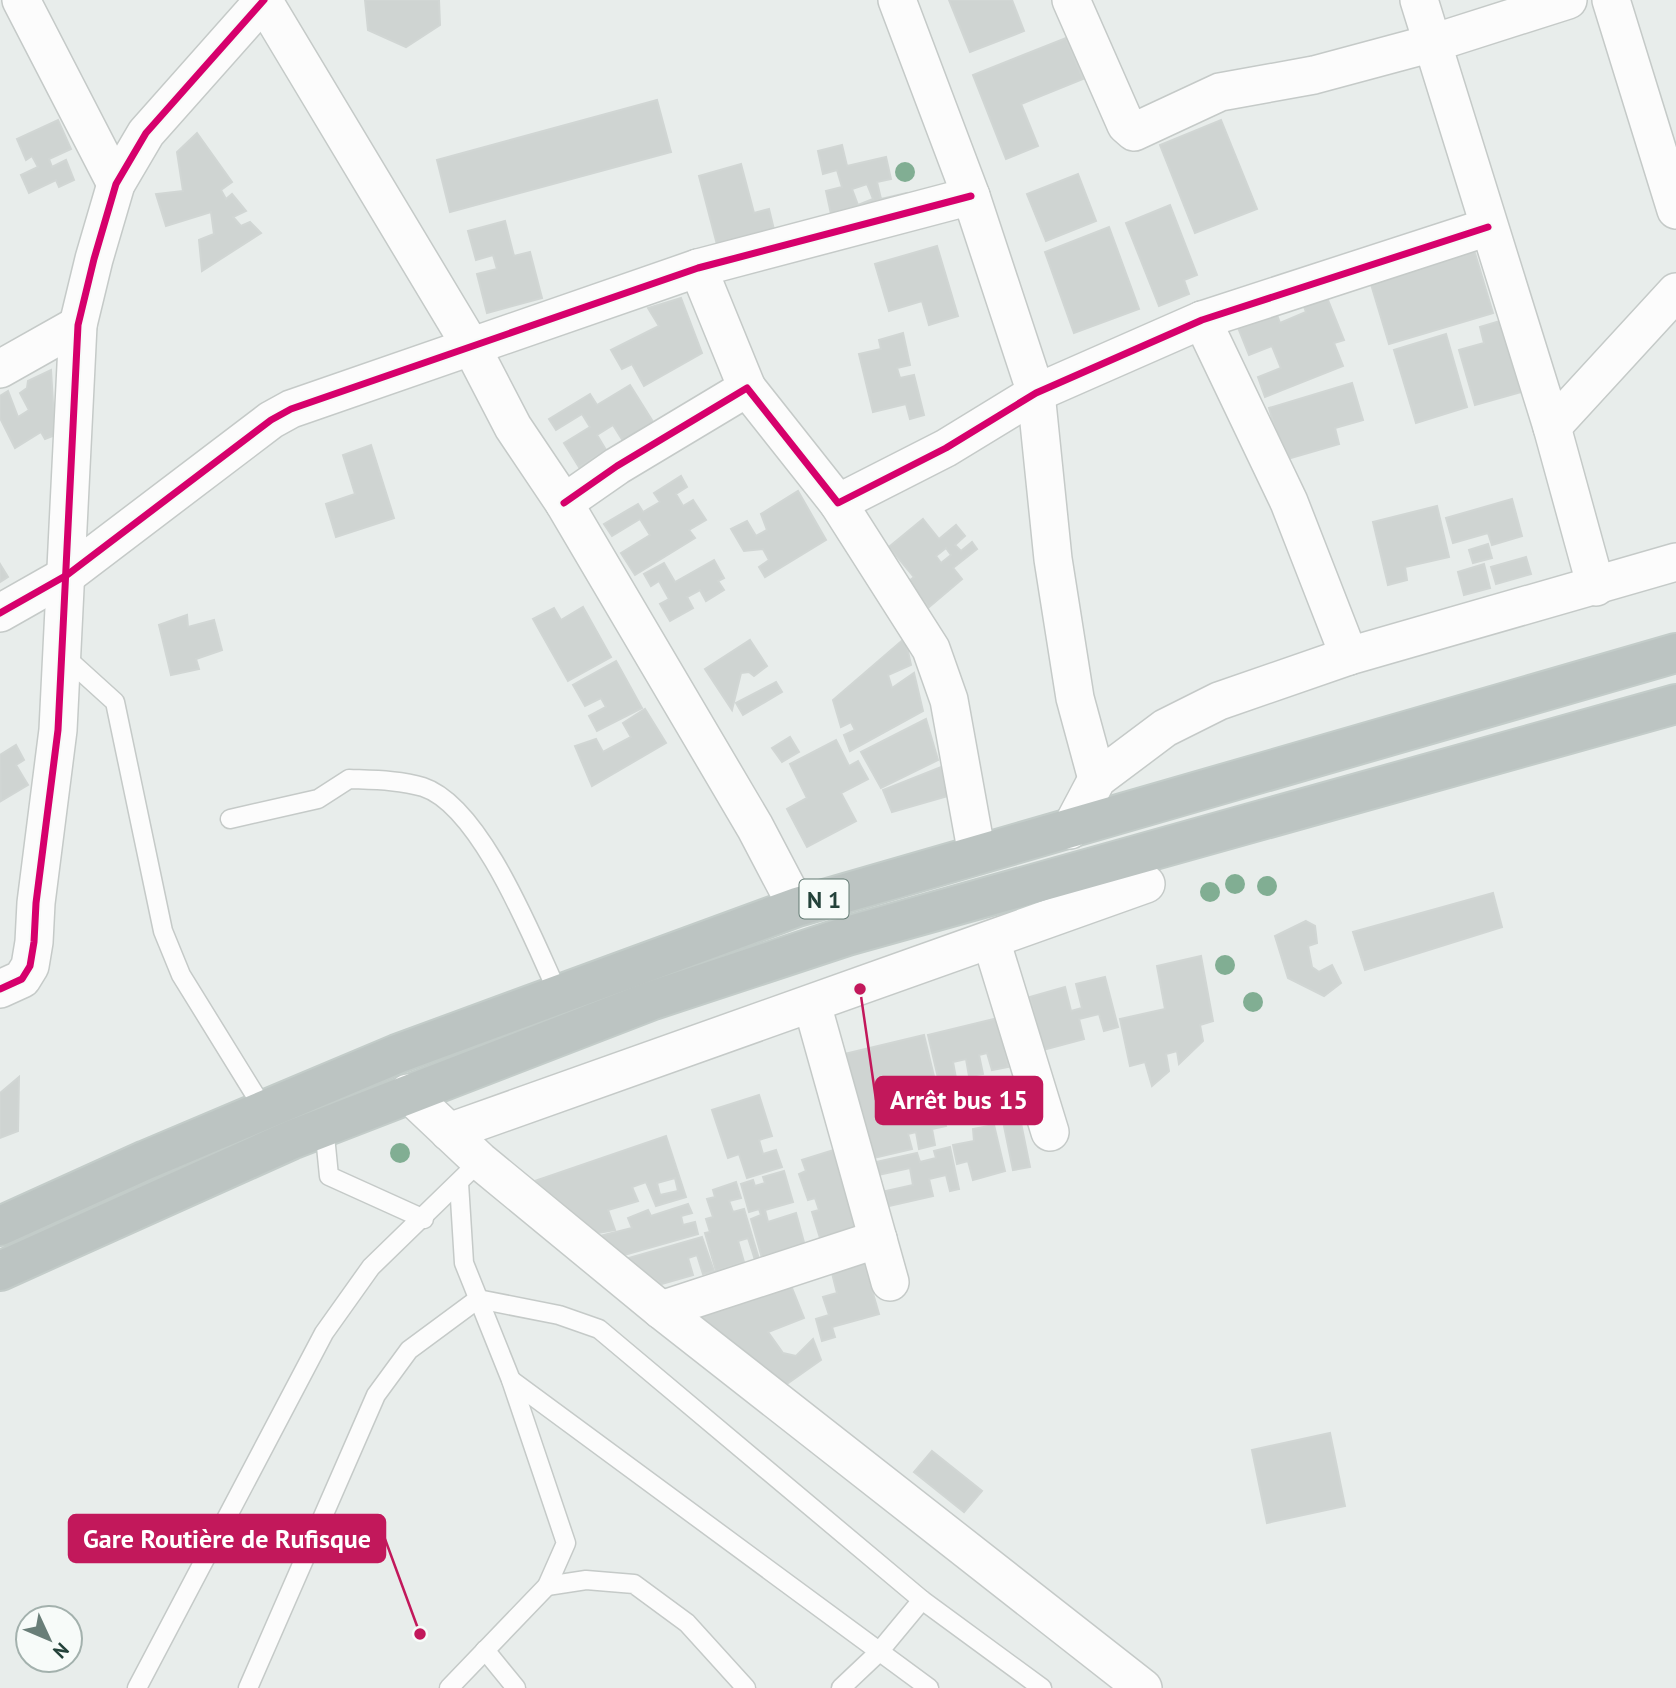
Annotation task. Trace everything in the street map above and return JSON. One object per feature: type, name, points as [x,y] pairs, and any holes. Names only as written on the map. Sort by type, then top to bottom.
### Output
[{"type":"highway","name":"N 1","points":[[0,1226],[146,1160],[397,1054],[797,907],[1676,653]]},
{"type":"highway","name":"N 1","points":[[0,1271],[324,1126],[653,1000],[847,936],[1676,704]]},
{"type":"street","points":[[21,0],[116,184]]},
{"type":"street","points":[[0,989],[22,979],[30,965],[58,730],[79,325],[116,184],[146,133],[263,0],[472,348],[513,427],[564,503],[755,827],[797,907]]},
{"type":"street","points":[[897,0],[971,196],[1036,393],[1053,559],[1075,698],[1097,779]]},
{"type":"street","points":[[1072,0],[1126,125],[1134,132],[1220,92],[1251,85],[1276,84],[1433,43],[1568,0]]},
{"type":"street","points":[[1419,0],[1552,426],[1596,587]]},
{"type":"street","points":[[1611,0],[1676,210]]},
{"type":"street","points":[[0,613],[67,575],[271,420],[291,409],[698,268],[971,196]]},
{"type":"street","points":[[838,503],[946,448],[1036,393],[1202,320],[1488,227]]},
{"type":"street","points":[[698,268],[747,388],[838,503],[931,649],[949,700],[977,855]]},
{"type":"street","points":[[1552,426],[1676,292]]},
{"type":"street","points":[[1202,320],[1289,502],[1349,656]]},
{"type":"street","points":[[0,369],[79,325]]},
{"type":"street","points":[[564,503],[617,466],[747,388]]},
{"type":"street","points":[[1070,830],[1097,779],[1176,722],[1219,701],[1349,656],[1676,562]]},
{"type":"street","points":[[449,1132],[1146,884]]},
{"type":"street","points":[[991,940],[1050,1132]]},
{"type":"street","points":[[812,1004],[890,1282]]},
{"type":"street","points":[[408,1093],[449,1132],[470,1172],[661,1310],[1143,1688]]},
{"type":"street","points":[[661,1310],[878,1239]]},
{"type":"lane","points":[[62,654],[115,702],[163,932],[181,975],[265,1111]]},
{"type":"lane","points":[[230,820],[317,799],[349,779],[425,788],[457,809],[481,839],[520,911],[558,993]]},
{"type":"lane","points":[[324,1126],[329,1176],[424,1219]]},
{"type":"lane","points":[[137,1688],[324,1333],[370,1267],[424,1219],[470,1172]]},
{"type":"lane","points":[[449,1688],[547,1586],[566,1543],[511,1380],[464,1263],[470,1172]]},
{"type":"lane","points":[[248,1688],[376,1395],[409,1350],[478,1298],[559,1315],[599,1329],[922,1600],[1042,1688]]},
{"type":"lane","points":[[511,1380],[878,1654],[929,1688]]},
{"type":"lane","points":[[547,1586],[586,1580],[634,1584],[687,1623],[747,1688]]},
{"type":"lane","points":[[841,1688],[878,1654],[922,1600]]},
{"type":"lane","points":[[485,1650],[516,1688]]},
{"type":"building","points":[[365,0],[439,0],[440,25],[406,47],[368,30]]},
{"type":"building","points":[[949,0],[1012,0],[1024,31],[970,52]]},
{"type":"building","points":[[1066,38],[1083,79],[1021,104],[1038,146],[1006,159],[973,75]]},
{"type":"building","points":[[657,100],[671,152],[450,212],[437,160]]},
{"type":"building","points":[[58,120],[71,149],[49,159],[52,167],[66,160],[74,180],[59,187],[56,180],[29,193],[21,175],[38,167],[32,156],[26,160],[17,139]]},
{"type":"building","points":[[1221,120],[1257,209],[1195,233],[1160,145]]},
{"type":"building","points":[[197,133],[232,182],[221,190],[226,199],[232,194],[246,211],[233,217],[241,226],[250,222],[261,233],[202,271],[199,240],[214,234],[211,212],[166,226],[156,194],[183,191],[177,152]]},
{"type":"building","points":[[842,145],[847,166],[886,157],[891,179],[877,182],[881,199],[907,193],[911,206],[833,223],[826,191],[842,187],[837,170],[823,174],[818,151]],"holes":[[[867,184],[873,199],[858,205],[852,189]]]},
{"type":"building","points":[[741,164],[754,213],[769,209],[777,242],[720,256],[699,176]]},
{"type":"building","points":[[1078,174],[1096,221],[1046,241],[1027,194]]},
{"type":"building","points":[[1170,205],[1197,275],[1184,280],[1189,294],[1159,306],[1126,223]]},
{"type":"building","points":[[505,221],[514,256],[530,252],[542,298],[487,313],[477,274],[497,269],[493,255],[476,260],[468,231]]},
{"type":"building","points":[[1109,227],[1139,309],[1074,333],[1045,252]]},
{"type":"building","points":[[937,246],[958,316],[929,325],[922,301],[889,311],[875,264]]},
{"type":"building","points":[[1474,250],[1493,313],[1389,344],[1370,281]]},
{"type":"building","points":[[1322,285],[1344,340],[1334,343],[1343,366],[1265,397],[1258,377],[1281,368],[1272,346],[1249,355],[1235,320],[1273,304],[1280,323],[1306,312],[1299,294]]},
{"type":"building","points":[[681,298],[702,353],[644,386],[632,364],[622,369],[611,350],[659,326],[648,308]]},
{"type":"building","points":[[1500,321],[1521,392],[1475,405],[1459,350],[1484,343],[1480,327]]},
{"type":"building","points":[[903,333],[910,365],[897,368],[900,378],[914,375],[924,415],[910,419],[906,404],[873,412],[859,354],[881,349],[879,340]]},
{"type":"building","points":[[1446,334],[1467,407],[1416,423],[1394,350]]},
{"type":"building","points":[[51,370],[55,435],[45,439],[41,432],[15,448],[0,418],[0,396],[8,391],[18,417],[29,410],[20,393],[27,388],[28,381]]},
{"type":"building","points":[[1352,383],[1363,420],[1335,428],[1339,444],[1284,460],[1269,408]]},
{"type":"building","points":[[630,385],[655,425],[625,444],[613,425],[597,435],[606,450],[579,467],[564,443],[590,427],[582,414],[556,430],[549,419],[590,394],[597,405]]},
{"type":"building","points":[[371,445],[394,518],[336,537],[326,504],[355,494],[343,455]]},
{"type":"building","points":[[681,476],[687,487],[676,494],[683,506],[693,500],[706,520],[689,530],[695,538],[635,575],[621,553],[650,535],[640,519],[612,536],[604,524],[638,504],[643,512],[660,502],[654,493]]},
{"type":"building","points":[[798,491],[826,540],[765,577],[759,567],[769,560],[763,549],[744,551],[731,529],[747,521],[756,536],[767,530],[761,514]]},
{"type":"building","points":[[1512,499],[1522,536],[1492,545],[1488,533],[1453,543],[1446,518]]},
{"type":"building","points":[[1437,506],[1449,557],[1405,567],[1407,580],[1388,585],[1373,522]]},
{"type":"building","points":[[923,519],[939,539],[956,525],[965,536],[955,545],[961,551],[972,542],[977,549],[953,568],[962,579],[929,607],[908,582],[914,577],[889,547]],"holes":[[[946,548],[951,555],[941,563],[936,556]]]},
{"type":"building","points":[[1488,544],[1492,558],[1473,563],[1469,550]]},
{"type":"building","points":[[1526,557],[1531,574],[1496,584],[1491,567]]},
{"type":"building","points":[[714,560],[724,578],[718,581],[724,590],[706,601],[700,590],[687,597],[693,608],[670,621],[660,604],[669,599],[659,581],[651,586],[644,574],[664,563],[675,582]]},
{"type":"building","points":[[0,564],[8,577],[0,582]]},
{"type":"building","points":[[1484,564],[1490,588],[1464,595],[1458,572]]},
{"type":"building","points":[[583,607],[611,657],[568,681],[533,619],[554,608],[561,620]]},
{"type":"building","points":[[187,615],[188,627],[214,620],[222,650],[196,659],[199,669],[171,675],[159,625]]},
{"type":"building","points":[[905,638],[911,665],[888,675],[892,688],[914,673],[923,711],[850,751],[844,735],[855,730],[851,722],[841,727],[833,700]]},
{"type":"building","points":[[750,640],[767,666],[754,676],[749,672],[741,673],[732,710],[705,669]]},
{"type":"building","points":[[616,661],[642,708],[597,731],[589,716],[606,707],[601,698],[585,706],[573,685]]},
{"type":"building","points":[[776,682],[782,692],[743,715],[736,703]]},
{"type":"building","points":[[645,709],[666,743],[592,786],[575,746],[596,739],[603,752],[631,737],[623,723]]},
{"type":"building","points":[[926,719],[938,760],[881,788],[861,752]]},
{"type":"building","points":[[790,737],[799,752],[782,762],[772,748]]},
{"type":"building","points":[[836,740],[849,766],[858,761],[868,779],[841,793],[856,821],[807,847],[787,809],[807,798],[790,764]]},
{"type":"building","points":[[16,745],[24,760],[16,765],[28,785],[1,801],[0,755]]},
{"type":"building","points":[[941,767],[951,795],[892,812],[883,790]]},
{"type":"building","points":[[1493,893],[1502,927],[1365,970],[1353,932]]},
{"type":"building","points":[[1306,921],[1315,926],[1317,943],[1308,946],[1312,967],[1319,972],[1332,965],[1341,983],[1324,996],[1288,978],[1275,936]]},
{"type":"building","points":[[1201,956],[1213,1021],[1200,1025],[1203,1041],[1179,1064],[1177,1051],[1166,1054],[1169,1071],[1152,1086],[1145,1062],[1130,1066],[1120,1019],[1165,1009],[1157,966]]},
{"type":"building","points":[[1105,977],[1118,1027],[1104,1031],[1099,1014],[1079,1019],[1084,1039],[1043,1050],[1030,997],[1065,987],[1071,1011],[1082,1008],[1076,984]]},
{"type":"building","points":[[1002,1017],[1010,1050],[1005,1052],[1008,1067],[992,1070],[987,1053],[979,1055],[983,1074],[969,1076],[966,1059],[953,1062],[956,1078],[939,1082],[928,1035]]},
{"type":"building","points":[[924,1035],[946,1126],[932,1129],[935,1145],[919,1149],[916,1132],[908,1134],[912,1149],[869,1159],[832,1057]],"holes":[[[915,1086],[922,1114],[907,1118],[903,1102],[889,1106],[886,1093]]]},
{"type":"building","points":[[19,1077],[18,1131],[0,1138],[0,1093]]},
{"type":"building","points":[[759,1095],[772,1136],[759,1140],[763,1154],[776,1150],[782,1167],[747,1178],[739,1154],[728,1158],[712,1110]]},
{"type":"building","points":[[1021,1123],[1030,1167],[1013,1170],[1004,1126]]},
{"type":"building","points":[[994,1125],[1005,1171],[973,1180],[968,1161],[957,1164],[953,1145],[974,1141],[973,1129]]},
{"type":"building","points":[[666,1136],[686,1197],[656,1206],[646,1182],[632,1187],[638,1201],[608,1210],[615,1230],[593,1234],[577,1217],[572,1220],[548,1202],[554,1197],[529,1183]],"holes":[[[675,1178],[678,1191],[660,1195],[657,1183]]]},
{"type":"building","points":[[950,1147],[959,1189],[950,1191],[946,1175],[929,1179],[933,1196],[889,1206],[886,1191],[913,1185],[910,1168],[878,1175],[876,1162],[917,1153],[920,1162],[936,1158],[934,1151]]},
{"type":"building","points":[[840,1148],[861,1225],[820,1238],[812,1212],[819,1210],[815,1198],[808,1200],[799,1174],[806,1171],[802,1160]]},
{"type":"building","points":[[784,1171],[793,1202],[765,1210],[768,1222],[796,1213],[805,1246],[762,1258],[751,1219],[761,1215],[759,1209],[749,1212],[741,1184],[753,1180],[755,1186],[765,1183],[763,1177]]},
{"type":"building","points":[[736,1182],[741,1198],[729,1201],[733,1212],[744,1209],[759,1259],[755,1260],[748,1238],[738,1241],[744,1262],[716,1271],[705,1233],[710,1232],[706,1219],[713,1217],[707,1199],[715,1197],[713,1190]]},
{"type":"building","points":[[688,1204],[692,1213],[681,1216],[683,1225],[695,1222],[698,1234],[621,1256],[596,1237],[632,1228],[628,1218],[648,1210],[651,1216]]},
{"type":"building","points":[[702,1237],[714,1271],[703,1274],[697,1255],[688,1258],[693,1275],[662,1284],[625,1259]]},
{"type":"building","points":[[861,1252],[879,1314],[832,1327],[835,1337],[822,1341],[816,1319],[829,1315],[823,1297],[837,1293],[829,1261]]},
{"type":"building","points":[[790,1283],[804,1318],[768,1332],[783,1353],[796,1356],[813,1339],[821,1360],[784,1386],[696,1319],[696,1307]]},
{"type":"building","points":[[1330,1433],[1345,1506],[1267,1523],[1252,1450]]},
{"type":"building","points":[[932,1451],[982,1491],[964,1512],[914,1472]]},
{"type":"cycle path","points":[[0,989],[22,979],[30,966],[34,942],[36,903],[58,730],[78,325],[94,259],[116,184],[146,133],[264,0]]},
{"type":"cycle path","points":[[0,613],[67,575],[271,420],[291,409],[698,268],[971,196]]},
{"type":"cycle path","points":[[564,503],[617,466],[747,388],[838,503],[946,448],[1036,393],[1202,320],[1488,227]]},
{"type":"place","name":"Arrêt bus 15","points":[[860,989]]},
{"type":"place","name":"Gare Routière de Rufisque","points":[[420,1634]]}]
